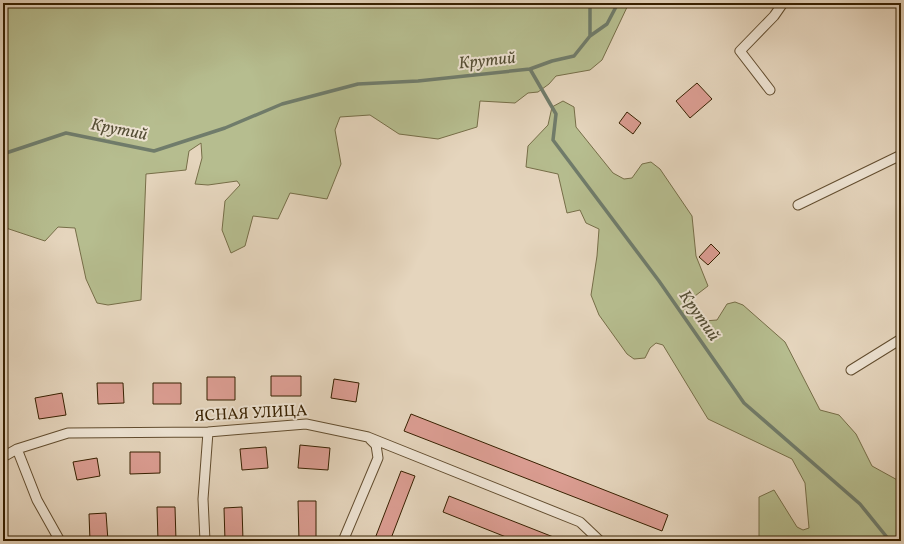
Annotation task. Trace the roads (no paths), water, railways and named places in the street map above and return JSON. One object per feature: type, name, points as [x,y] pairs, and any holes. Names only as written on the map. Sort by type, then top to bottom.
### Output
[{"type":"street","points":[[770,90],[740,51],[774,16],[783,3]]},
{"type":"street","points":[[798,205],[901,155]]},
{"type":"street","points":[[851,370],[901,339]]},
{"type":"street","name":"ЯСНАЯ УЛИЦА","points":[[3,457],[18,449],[68,433],[208,432],[306,424],[368,437],[580,522],[600,541]]},
{"type":"street","points":[[205,541],[203,499],[208,432]]},
{"type":"street","points":[[343,541],[378,458],[376,445],[368,437]]},
{"type":"street","points":[[18,449],[38,500],[60,541]]},
{"type":"waterway","points":[[590,3],[590,36]]},
{"type":"waterway","points":[[530,69],[552,61],[574,56],[590,36],[607,24],[618,3]]},
{"type":"waterway","name":"Крутий","points":[[3,154],[66,133],[154,151],[225,128],[282,104],[358,84],[418,81],[530,69],[556,114],[553,140],[659,281],[744,403],[860,504],[890,541]]}]
